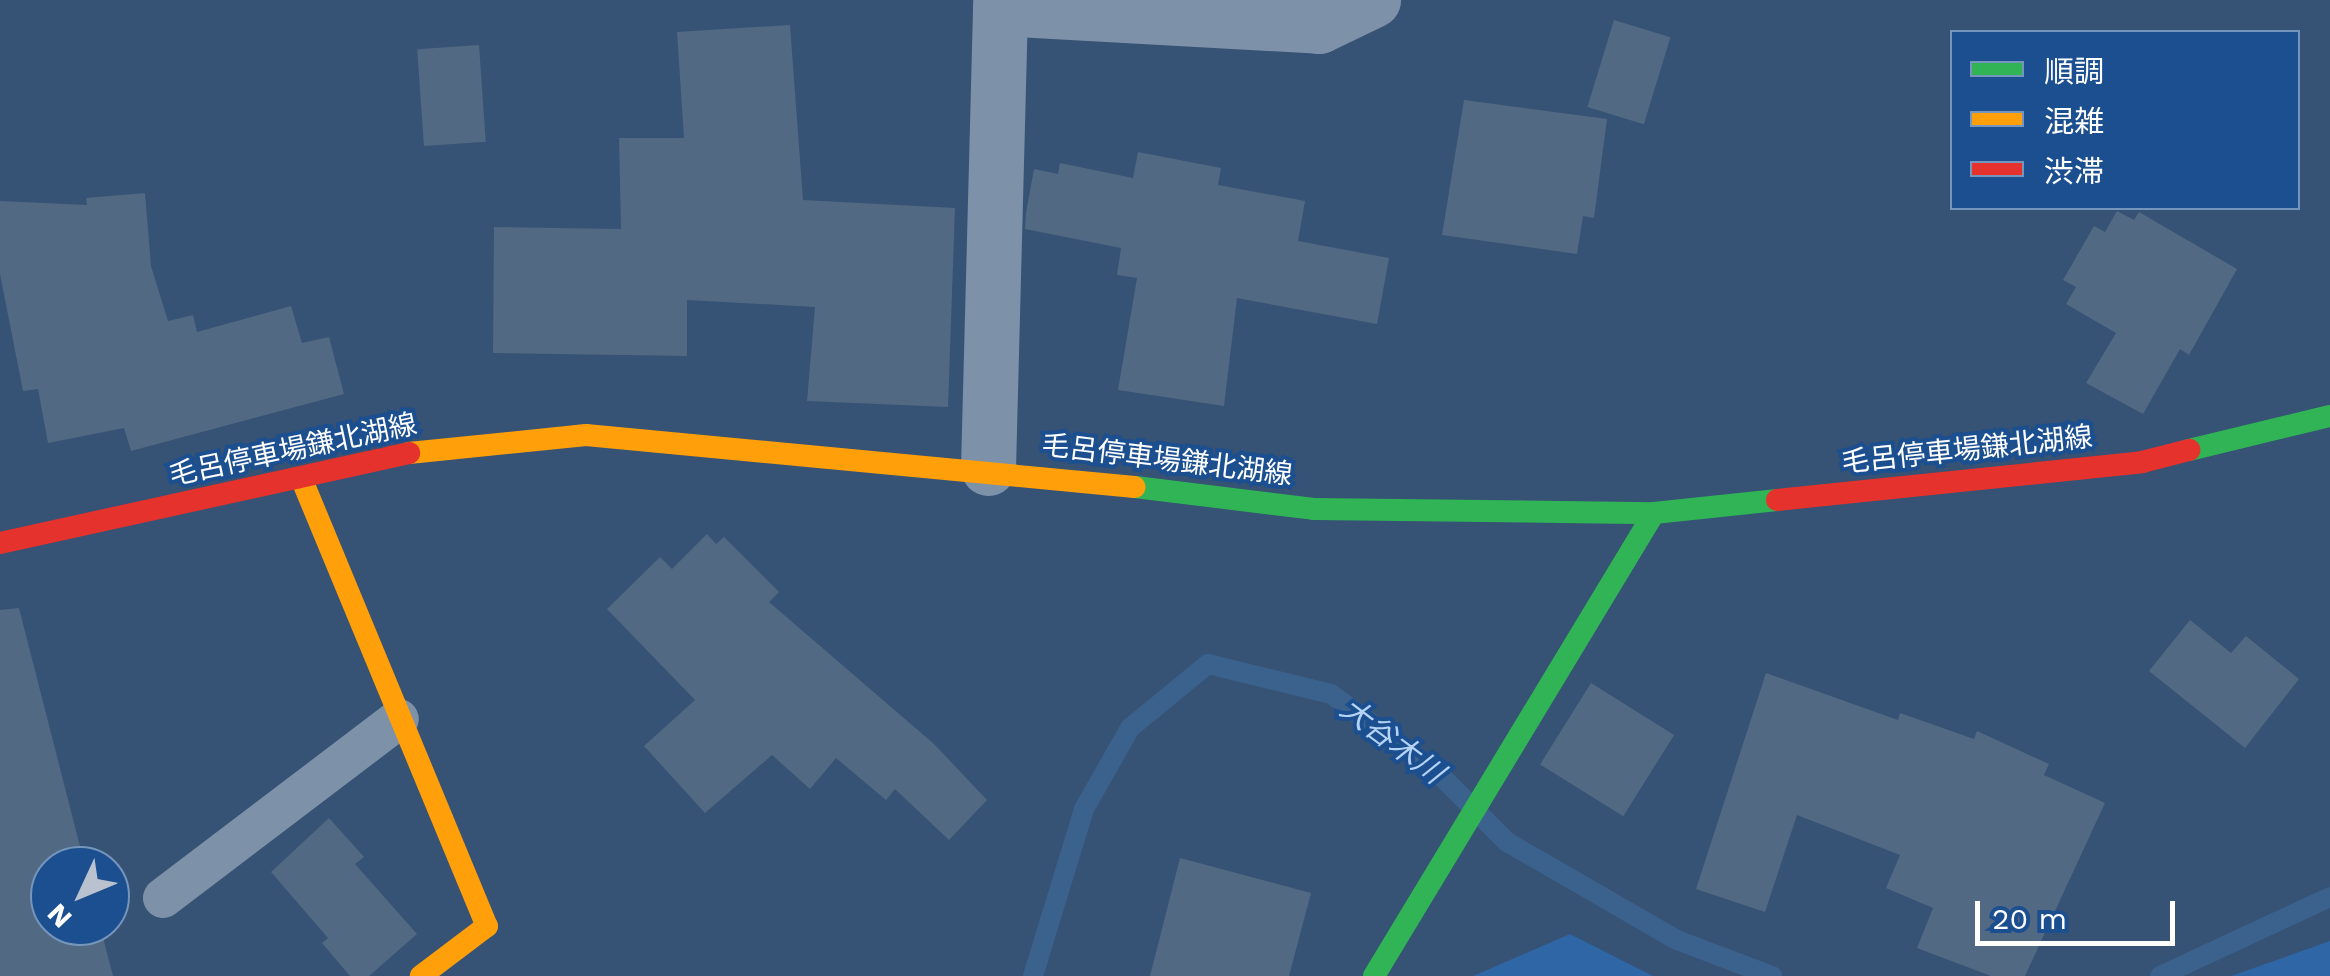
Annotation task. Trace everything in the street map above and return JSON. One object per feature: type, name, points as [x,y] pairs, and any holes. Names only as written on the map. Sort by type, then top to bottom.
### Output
[{"type":"main road","name":"毛呂停車場鎌北湖線","points":[[0,543],[302,480],[401,454],[586,435],[988,468],[1314,509],[1654,513],[2142,462],[2330,416]]},
{"type":"main road","points":[[302,480],[487,926],[421,976]]},
{"type":"main road","points":[[1374,976],[1654,513]]},
{"type":"street","points":[[988,468],[1000,4],[1319,26],[1373,0]]},
{"type":"lane","points":[[162,898],[399,720]]},
{"type":"shaded area","points":[[1570,934],[1653,976],[1473,976]]},
{"type":"shaded area","points":[[2330,941],[2330,976],[2231,976],[2251,969]]},
{"type":"building","points":[[1614,20],[1670,37],[1644,124],[1587,107]]},
{"type":"building","points":[[790,25],[803,200],[955,208],[948,407],[807,401],[815,307],[687,300],[687,356],[493,353],[494,227],[621,229],[619,138],[684,138],[677,32]]},
{"type":"building","points":[[479,45],[486,142],[424,146],[417,49]]},
{"type":"building","points":[[1464,100],[1607,119],[1594,218],[1583,216],[1577,254],[1442,235]]},
{"type":"building","points":[[1138,152],[1221,168],[1218,185],[1305,201],[1298,241],[1389,258],[1377,324],[1237,298],[1224,406],[1118,390],[1137,278],[1117,275],[1121,248],[1025,229],[1026,213],[1034,169],[1058,174],[1060,163],[1133,178]]},
{"type":"building","points":[[145,193],[151,266],[168,321],[193,315],[197,332],[291,306],[302,343],[329,337],[344,394],[131,451],[124,428],[48,443],[38,389],[23,391],[0,274],[0,201],[87,205],[86,198]]},
{"type":"building","points":[[2117,211],[2134,220],[2139,212],[2237,269],[2189,355],[2180,349],[2143,414],[2086,383],[2116,333],[2066,304],[2076,287],[2063,280],[2094,226],[2105,232]]},
{"type":"building","points":[[707,534],[716,544],[724,537],[779,592],[769,602],[934,744],[987,800],[949,840],[895,789],[886,800],[836,758],[810,789],[772,755],[705,813],[644,746],[695,700],[607,609],[660,557],[672,569]]},
{"type":"building","points":[[19,608],[80,846],[30,846],[30,946],[105,946],[113,976],[0,976],[0,610]]},
{"type":"building","points":[[2190,620],[2231,653],[2246,636],[2299,679],[2245,748],[2149,671]]},
{"type":"building","points":[[1766,673],[1898,720],[1900,713],[1974,739],[1977,731],[2049,764],[2044,775],[2105,803],[2025,976],[1991,976],[1917,948],[1933,908],[1886,888],[1900,855],[1797,815],[1765,912],[1696,889]]},
{"type":"building","points":[[1591,683],[1674,735],[1623,816],[1540,764]]},
{"type":"building","points":[[329,818],[364,857],[355,864],[417,934],[369,976],[350,976],[322,943],[328,938],[271,872]]},
{"type":"building","points":[[1180,858],[1311,893],[1289,976],[1150,976]]},
{"type":"waterway","name":"大谷木川","points":[[1033,976],[1084,809],[1130,728],[1208,664],[1331,694],[1435,770],[1507,842],[1677,940],[1772,976]]},
{"type":"waterway","name":"大谷木川","points":[[2160,976],[2330,897]]},
{"type":"traffic: fast","points":[[2189,450],[2330,416]]},
{"type":"traffic: fast","points":[[1135,487],[1314,509],[1654,513],[1777,500]]},
{"type":"traffic: fast","points":[[1374,976],[1654,513]]},
{"type":"traffic: slow","points":[[409,453],[586,435],[1135,487]]},
{"type":"traffic: slow","points":[[302,480],[487,926],[421,976]]},
{"type":"traffic: jam","points":[[1777,500],[2142,462],[2189,450]]},
{"type":"traffic: jam","points":[[0,543],[409,453]]}]
